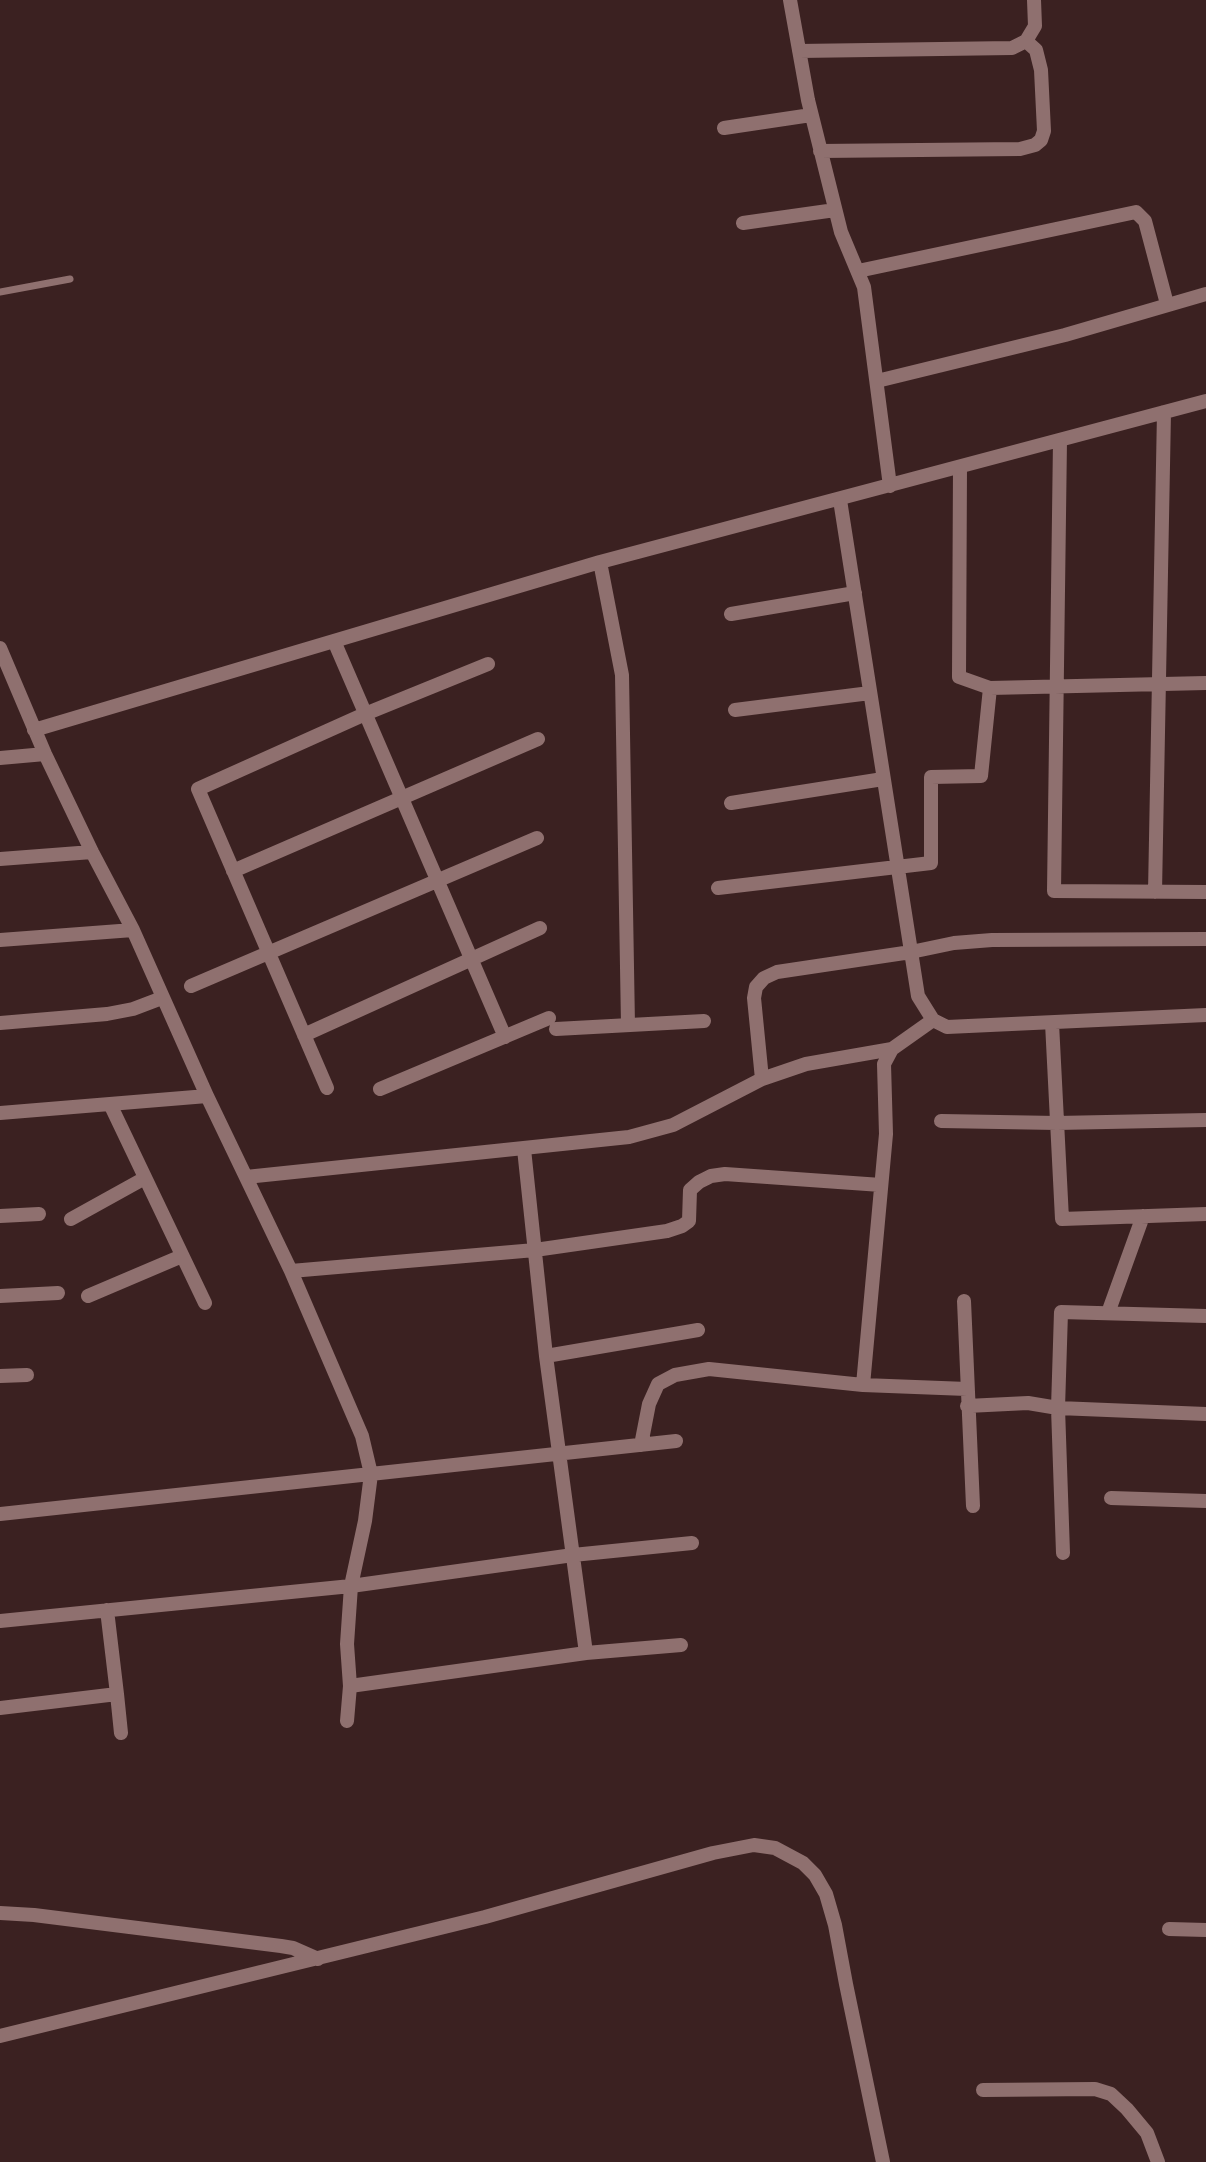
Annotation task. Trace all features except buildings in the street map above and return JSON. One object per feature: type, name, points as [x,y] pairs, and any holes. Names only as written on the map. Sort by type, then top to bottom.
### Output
[{"type":"street","points":[[790,0],[811,115],[835,210],[841,232],[864,287],[890,486]]},
{"type":"street","points":[[799,51],[1012,48],[1026,41],[1034,26],[1034,0]]},
{"type":"street","points":[[820,151],[1020,149],[1035,145],[1041,141],[1044,131],[1041,70],[1036,50],[1026,41]]},
{"type":"street","points":[[724,128],[811,115]]},
{"type":"street","points":[[743,223],[835,210]]},
{"type":"street","points":[[858,271],[1136,212],[1145,221],[1167,304]]},
{"type":"street","points":[[877,381],[1065,335],[1206,294]]},
{"type":"street","points":[[34,730],[600,562],[1206,401]]},
{"type":"street","points":[[1155,892],[1164,412]]},
{"type":"street","points":[[1060,440],[1054,891],[1206,892]]},
{"type":"street","points":[[960,467],[959,677],[990,688],[1206,683]]},
{"type":"street","points":[[840,500],[918,996],[933,1020],[947,1027],[1206,1015]]},
{"type":"street","points":[[600,562],[622,676],[628,1025]]},
{"type":"street","points":[[731,614],[855,593]]},
{"type":"street","points":[[334,641],[505,1037]]},
{"type":"street","points":[[0,648],[45,754],[133,930],[207,1096],[291,1271],[362,1436],[371,1474],[365,1521],[351,1586],[347,1644],[350,1686],[347,1721]]},
{"type":"street","points":[[327,1088],[198,789],[365,714],[488,664]]},
{"type":"street","points":[[718,888],[932,863],[931,777],[981,776],[990,688]]},
{"type":"street","points":[[735,710],[870,693]]},
{"type":"street","points":[[233,871],[538,739]]},
{"type":"street","points":[[0,758],[45,754]]},
{"type":"street","points":[[732,803],[883,779]]},
{"type":"street","points":[[191,986],[537,838]]},
{"type":"street","points":[[0,859],[92,852]]},
{"type":"street","points":[[304,1035],[540,929]]},
{"type":"street","points":[[0,940],[133,930]]},
{"type":"street","points":[[762,1079],[754,998],[756,987],[764,978],[778,972],[954,943],[992,940],[1206,939]]},
{"type":"street","points":[[0,1023],[107,1014],[132,1009],[162,998]]},
{"type":"street","points":[[246,1177],[629,1137],[673,1125],[762,1079],[806,1064],[892,1049],[933,1020]]},
{"type":"street","points":[[380,1089],[505,1037],[552,1024],[628,1025],[704,1021]]},
{"type":"street","points":[[1052,1023],[1062,1219],[1206,1214]]},
{"type":"street","points":[[863,1385],[886,1134],[884,1064],[892,1049]]},
{"type":"street","points":[[0,1113],[207,1096]]},
{"type":"street","points":[[110,1104],[205,1303]]},
{"type":"street","points":[[941,1121],[1057,1123],[1206,1119]]},
{"type":"street","points":[[524,1149],[546,1356],[586,1653]]},
{"type":"street","points":[[291,1271],[535,1250],[682,1226],[689,1221],[690,1190],[711,1177],[725,1174],[881,1185]]},
{"type":"street","points":[[71,1219],[145,1178]]},
{"type":"street","points":[[0,1216],[39,1214]]},
{"type":"street","points":[[1108,1312],[1143,1216]]},
{"type":"street","points":[[88,1296],[182,1255]]},
{"type":"street","points":[[0,1296],[58,1293]]},
{"type":"street","points":[[964,1301],[973,1506]]},
{"type":"street","points":[[1063,1553],[1058,1408],[1061,1312],[1206,1316]]},
{"type":"street","points":[[546,1356],[698,1330]]},
{"type":"street","points":[[640,1445],[649,1404],[658,1384],[675,1375],[709,1369],[863,1385],[967,1389]]},
{"type":"street","points":[[0,1376],[27,1375]]},
{"type":"street","points":[[967,1406],[1028,1403],[1058,1408],[1206,1414]]},
{"type":"street","points":[[0,1514],[676,1441]]},
{"type":"street","points":[[1111,1498],[1206,1501]]},
{"type":"street","points":[[0,1621],[351,1586],[573,1555],[692,1543]]},
{"type":"street","points":[[107,1610],[121,1733]]},
{"type":"street","points":[[350,1686],[586,1653],[681,1645]]},
{"type":"street","points":[[0,1708],[117,1694]]},
{"type":"street","points":[[0,2036],[485,1917],[713,1853],[754,1845],[775,1848],[803,1863],[816,1875],[825,1894],[835,1925],[883,2162]]},
{"type":"street","points":[[0,1913],[281,1946],[318,1959]]},
{"type":"street","points":[[1168,1928],[1206,1930]]},
{"type":"street","points":[[983,2090],[1095,2089],[1111,2094],[1147,2133],[1157,2153],[1158,2162]]},
{"type":"lane","points":[[0,292],[70,279]]}]
